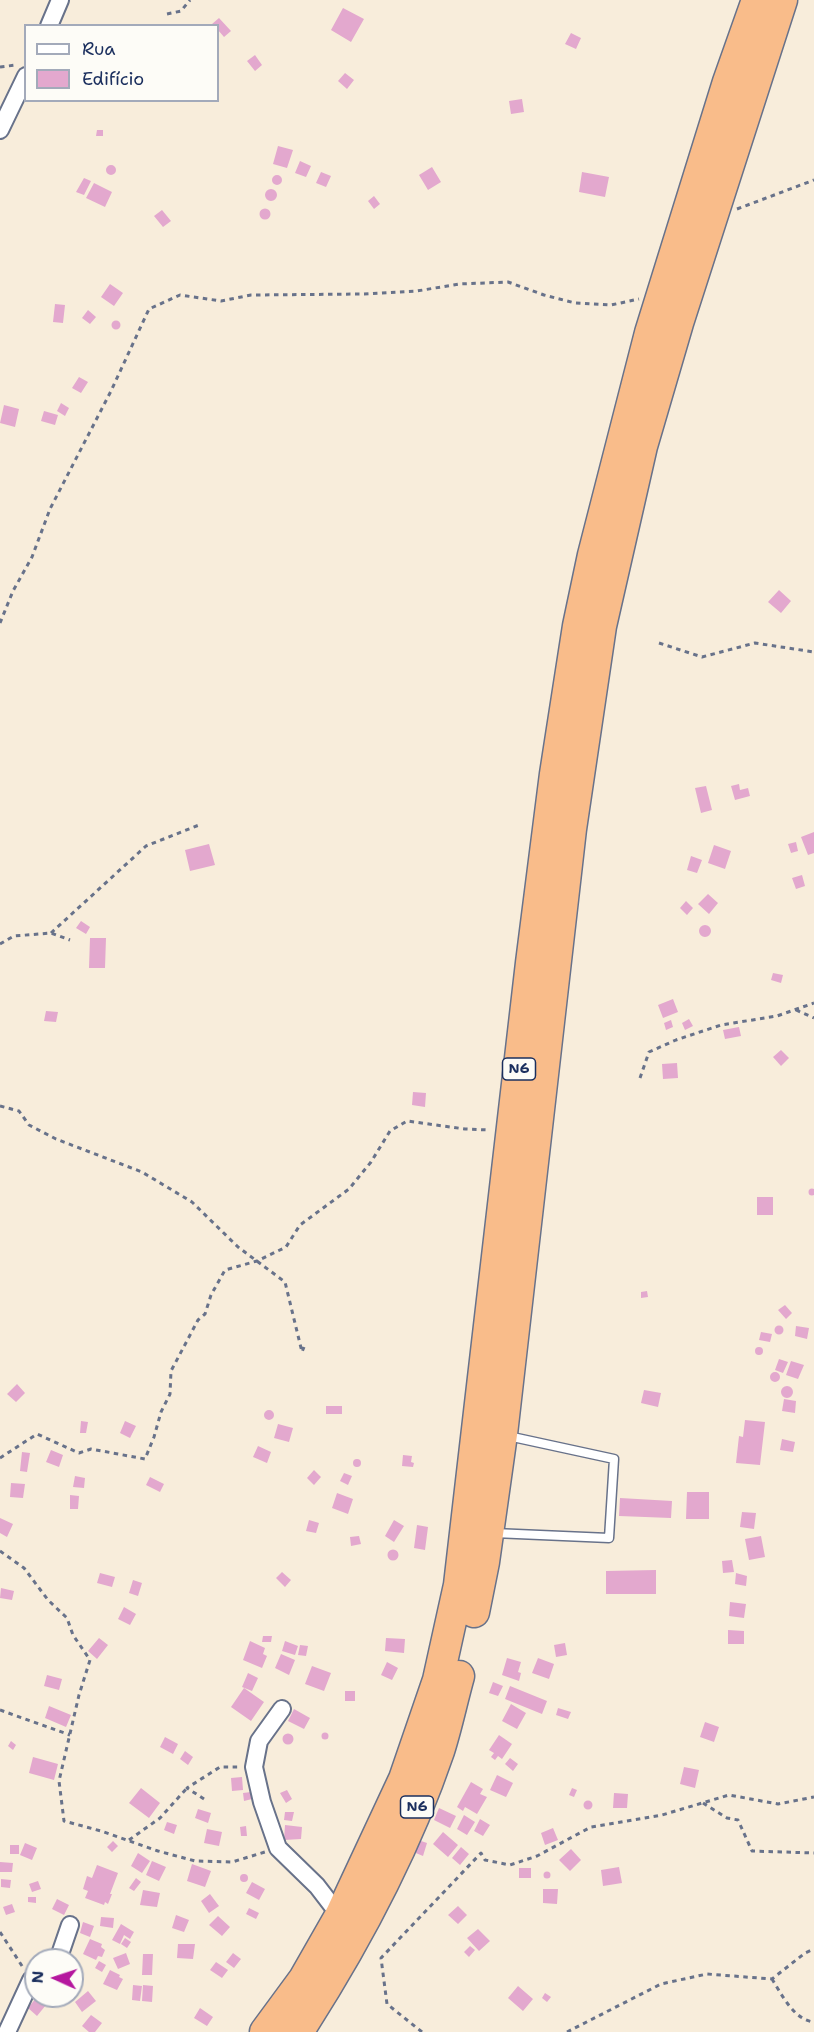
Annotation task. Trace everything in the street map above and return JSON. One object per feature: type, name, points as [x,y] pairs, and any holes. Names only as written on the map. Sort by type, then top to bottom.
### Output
[{"type":"highway","name":"N6","points":[[265,2032],[304,1979],[340,1916],[404,1779],[438,1680],[459,1585],[552,797],[578,626],[621,443],[662,293],[728,82],[757,0]]},
{"type":"highway","name":"N6","points":[[298,2032],[331,1980],[381,1890],[439,1750],[465,1655],[488,1533],[502,1434],[570,840],[601,626],[642,446],[678,323],[782,0]]},
{"type":"street","points":[[49,24],[60,0]]},
{"type":"street","points":[[0,130],[24,80]]},
{"type":"street","points":[[282,1709],[259,1742],[254,1767],[262,1802],[278,1848],[317,1886],[340,1916]]},
{"type":"street","points":[[62,1948],[70,1925]]},
{"type":"street","points":[[7,2032],[24,1999]]},
{"type":"lane","points":[[488,1533],[609,1538],[614,1459],[502,1434]]},
{"type":"path","points":[[167,14],[182,11],[190,0]]},
{"type":"path","points":[[0,67],[24,63]]},
{"type":"path","points":[[712,218],[814,180]]},
{"type":"path","points":[[0,623],[32,557],[50,508],[111,391],[148,309],[180,295],[220,301],[251,295],[376,294],[417,291],[459,284],[507,282],[544,296],[576,303],[611,305],[662,293]]},
{"type":"path","points":[[659,643],[702,657],[755,643],[814,652]]},
{"type":"path","points":[[51,933],[146,846],[198,825]]},
{"type":"path","points":[[0,944],[14,936],[51,933],[70,940]]},
{"type":"path","points":[[640,1078],[649,1052],[676,1040],[721,1025],[777,1016],[814,1003]]},
{"type":"path","points":[[794,1010],[814,1017]]},
{"type":"path","points":[[0,1106],[19,1111],[29,1125],[56,1139],[142,1172],[192,1202],[238,1247],[285,1282],[302,1352],[304,1347]]},
{"type":"path","points":[[0,1458],[37,1434],[79,1453],[91,1449],[145,1459],[170,1394],[171,1371],[198,1320],[205,1314],[211,1295],[225,1270],[257,1261],[286,1247],[300,1225],[349,1189],[371,1162],[390,1131],[407,1121],[465,1129],[511,1131]]},
{"type":"path","points":[[0,1551],[24,1569],[48,1600],[67,1618],[73,1635],[90,1660],[59,1781],[64,1821],[195,1861],[232,1862],[278,1848]]},
{"type":"path","points":[[0,1710],[70,1735]]},
{"type":"path","points":[[128,1841],[160,1818],[187,1788],[220,1767],[254,1767]]},
{"type":"path","points":[[187,1788],[204,1799]]},
{"type":"path","points":[[422,2032],[387,2004],[381,1958],[481,1853],[485,1860],[510,1865],[537,1856],[591,1827],[662,1815],[729,1795],[778,1804],[814,1797]]},
{"type":"path","points":[[703,1803],[727,1818],[738,1820],[752,1851],[814,1853]]},
{"type":"path","points":[[0,1932],[24,1965]]},
{"type":"path","points":[[567,2032],[661,1984],[707,1974],[772,1979],[805,1953],[814,1949]]},
{"type":"path","points":[[772,1979],[786,2003],[806,2021],[814,2022]]},
{"type":"building","points":[[343,8],[364,19],[351,42],[331,30]]},
{"type":"building","points":[[219,18],[231,31],[224,37],[219,31],[219,24],[212,24]]},
{"type":"building","points":[[571,33],[581,38],[576,49],[565,44]]},
{"type":"building","points":[[255,55],[262,65],[255,71],[247,61]]},
{"type":"building","points":[[345,73],[354,80],[347,89],[338,81]]},
{"type":"building","points":[[522,99],[524,112],[511,114],[509,101]]},
{"type":"building","points":[[97,130],[103,130],[103,136],[96,136]]},
{"type":"building","points":[[278,146],[293,150],[287,168],[273,164]]},
{"type":"building","points":[[300,161],[311,166],[306,177],[295,173]]},
{"type":"building","points":[[111,165],[115,166],[115,174],[111,175],[107,174],[106,170],[107,166]]},
{"type":"building","points":[[432,167],[441,182],[428,190],[419,175]]},
{"type":"building","points":[[321,172],[331,176],[326,187],[316,183]]},
{"type":"building","points":[[582,172],[609,177],[605,197],[579,192]]},
{"type":"building","points":[[277,175],[281,176],[281,184],[277,185],[273,184],[272,180],[273,176]]},
{"type":"building","points":[[84,178],[91,181],[84,195],[76,192]]},
{"type":"building","points":[[94,183],[112,192],[105,207],[86,198]]},
{"type":"building","points":[[273,189],[277,195],[273,201],[269,201],[265,193]]},
{"type":"building","points":[[374,196],[380,204],[374,209],[368,201]]},
{"type":"building","points":[[265,209],[269,210],[269,218],[265,219],[261,218],[260,214],[261,210]]},
{"type":"building","points":[[162,210],[171,221],[163,227],[154,216]]},
{"type":"building","points":[[110,284],[123,293],[114,306],[101,297]]},
{"type":"building","points":[[55,304],[65,305],[63,323],[53,322]]},
{"type":"building","points":[[88,310],[96,317],[90,324],[82,318]]},
{"type":"building","points":[[116,320],[121,325],[116,330],[111,325]]},
{"type":"building","points":[[79,377],[88,382],[81,393],[72,388]]},
{"type":"building","points":[[61,403],[69,408],[65,416],[57,411]]},
{"type":"building","points":[[4,405],[19,409],[15,427],[0,423]]},
{"type":"building","points":[[44,411],[58,415],[55,425],[41,421]]},
{"type":"building","points":[[779,590],[791,601],[781,613],[768,602]]},
{"type":"building","points":[[739,784],[740,790],[748,788],[750,796],[735,800],[731,786]]},
{"type":"building","points":[[706,786],[712,810],[701,813],[695,788]]},
{"type":"building","points":[[814,832],[814,853],[808,855],[801,837]]},
{"type":"building","points":[[796,842],[798,851],[791,853],[788,844]]},
{"type":"building","points":[[209,844],[215,865],[190,871],[185,850]]},
{"type":"building","points":[[714,845],[731,851],[725,869],[708,863]]},
{"type":"building","points":[[691,856],[702,860],[697,873],[687,870]]},
{"type":"building","points":[[802,875],[805,886],[796,889],[792,878]]},
{"type":"building","points":[[708,894],[718,903],[709,914],[698,904]]},
{"type":"building","points":[[686,901],[693,908],[687,915],[680,908]]},
{"type":"building","points":[[81,921],[90,927],[86,934],[76,928]]},
{"type":"building","points":[[707,925],[711,931],[707,937],[703,937],[699,929]]},
{"type":"building","points":[[90,938],[106,938],[105,968],[89,968]]},
{"type":"building","points":[[773,973],[783,975],[781,983],[771,980]]},
{"type":"building","points":[[673,999],[678,1012],[663,1018],[658,1005]]},
{"type":"building","points":[[46,1011],[58,1012],[56,1022],[44,1021]]},
{"type":"building","points":[[689,1019],[693,1026],[685,1030],[682,1023]]},
{"type":"building","points":[[671,1020],[673,1027],[666,1030],[664,1023]]},
{"type":"building","points":[[739,1027],[741,1036],[725,1039],[723,1030]]},
{"type":"building","points":[[781,1050],[789,1058],[781,1066],[773,1057]]},
{"type":"building","points":[[677,1063],[678,1078],[663,1079],[662,1064]]},
{"type":"building","points":[[413,1092],[426,1093],[425,1107],[412,1105]]},
{"type":"building","points":[[812,1189],[815,1192],[812,1195],[809,1192]]},
{"type":"building","points":[[757,1197],[773,1197],[773,1215],[757,1215]]},
{"type":"building","points":[[647,1291],[648,1297],[641,1298],[641,1292]]},
{"type":"building","points":[[785,1305],[792,1313],[786,1319],[778,1310]]},
{"type":"building","points":[[779,1326],[783,1330],[779,1334],[775,1330]]},
{"type":"building","points":[[796,1326],[809,1328],[807,1339],[795,1336]]},
{"type":"building","points":[[761,1332],[772,1334],[770,1342],[759,1340]]},
{"type":"building","points":[[759,1347],[763,1351],[759,1355],[755,1351]]},
{"type":"building","points":[[779,1359],[788,1362],[783,1373],[775,1370]]},
{"type":"building","points":[[791,1361],[804,1365],[798,1379],[786,1375]]},
{"type":"building","points":[[775,1372],[779,1373],[779,1381],[775,1382],[771,1381],[770,1377],[771,1373]]},
{"type":"building","points":[[17,1384],[25,1393],[16,1402],[7,1394]]},
{"type":"building","points":[[789,1386],[792,1387],[792,1397],[785,1398],[782,1397],[781,1390],[782,1387]]},
{"type":"building","points":[[644,1390],[661,1393],[658,1407],[641,1403]]},
{"type":"building","points":[[784,1399],[796,1401],[795,1413],[782,1411]]},
{"type":"building","points":[[326,1406],[342,1406],[342,1414],[326,1414]]},
{"type":"building","points":[[269,1410],[273,1411],[273,1419],[269,1420],[265,1419],[264,1415],[265,1411]]},
{"type":"building","points":[[745,1420],[765,1422],[760,1465],[736,1463],[739,1436],[743,1437]]},
{"type":"building","points":[[81,1421],[88,1422],[86,1433],[80,1433]]},
{"type":"building","points":[[125,1421],[136,1426],[130,1438],[120,1433]]},
{"type":"building","points":[[278,1424],[293,1428],[289,1442],[274,1438]]},
{"type":"building","points":[[782,1439],[795,1442],[793,1452],[780,1450]]},
{"type":"building","points":[[258,1446],[271,1452],[267,1463],[253,1457]]},
{"type":"building","points":[[51,1450],[63,1455],[59,1467],[46,1462]]},
{"type":"building","points":[[22,1452],[30,1453],[27,1472],[20,1471]]},
{"type":"building","points":[[403,1455],[412,1456],[413,1467],[402,1466]]},
{"type":"building","points":[[357,1459],[361,1463],[357,1467],[353,1463]]},
{"type":"building","points":[[314,1470],[321,1477],[314,1485],[307,1478]]},
{"type":"building","points":[[344,1473],[352,1476],[348,1485],[340,1481]]},
{"type":"building","points":[[75,1476],[85,1478],[84,1488],[73,1487]]},
{"type":"building","points":[[150,1477],[164,1484],[160,1492],[146,1485]]},
{"type":"building","points":[[11,1483],[25,1484],[23,1498],[10,1497]]},
{"type":"building","points":[[687,1492],[709,1492],[709,1519],[686,1519]]},
{"type":"building","points":[[337,1493],[353,1499],[348,1514],[332,1508]]},
{"type":"building","points":[[70,1495],[79,1496],[78,1509],[70,1509]]},
{"type":"building","points":[[620,1498],[672,1501],[671,1518],[619,1516]]},
{"type":"building","points":[[742,1512],[756,1513],[754,1529],[740,1527]]},
{"type":"building","points":[[0,1518],[13,1524],[7,1537],[0,1533]]},
{"type":"building","points":[[309,1520],[319,1523],[316,1533],[306,1531]]},
{"type":"building","points":[[394,1520],[404,1526],[394,1542],[385,1536]]},
{"type":"building","points":[[417,1525],[428,1527],[425,1550],[414,1548]]},
{"type":"building","points":[[359,1536],[361,1544],[351,1546],[350,1537]]},
{"type":"building","points":[[761,1536],[765,1557],[749,1560],[745,1539]]},
{"type":"building","points":[[393,1549],[399,1555],[393,1561],[387,1555]]},
{"type":"building","points":[[732,1560],[734,1572],[723,1573],[722,1561]]},
{"type":"building","points":[[656,1570],[656,1594],[606,1594],[606,1571]]},
{"type":"building","points":[[282,1572],[291,1580],[285,1587],[276,1578]]},
{"type":"building","points":[[100,1573],[115,1577],[112,1587],[97,1583]]},
{"type":"building","points":[[736,1573],[747,1576],[746,1586],[735,1584]]},
{"type":"building","points":[[133,1580],[142,1583],[138,1596],[129,1593]]},
{"type":"building","points":[[1,1588],[14,1591],[12,1600],[0,1598]]},
{"type":"building","points":[[730,1602],[746,1604],[744,1618],[729,1616]]},
{"type":"building","points":[[124,1607],[136,1614],[130,1625],[118,1619]]},
{"type":"building","points":[[728,1630],[744,1631],[744,1644],[728,1644]]},
{"type":"building","points":[[263,1636],[272,1636],[271,1642],[262,1642]]},
{"type":"building","points":[[99,1638],[108,1645],[97,1659],[88,1651]]},
{"type":"building","points":[[386,1638],[405,1639],[404,1653],[385,1651]]},
{"type":"building","points":[[250,1641],[265,1648],[263,1654],[267,1656],[262,1668],[243,1660]]},
{"type":"building","points":[[285,1641],[298,1646],[295,1655],[282,1651]]},
{"type":"building","points":[[565,1643],[567,1655],[556,1657],[554,1645]]},
{"type":"building","points":[[300,1645],[308,1646],[306,1656],[298,1655]]},
{"type":"building","points":[[281,1654],[295,1660],[289,1675],[275,1668]]},
{"type":"building","points":[[507,1658],[521,1662],[518,1672],[521,1673],[519,1681],[502,1675]]},
{"type":"building","points":[[538,1658],[554,1664],[549,1679],[532,1673]]},
{"type":"building","points":[[387,1662],[398,1668],[392,1680],[381,1675]]},
{"type":"building","points":[[312,1666],[331,1673],[324,1691],[305,1684]]},
{"type":"building","points":[[248,1673],[258,1678],[252,1691],[242,1687]]},
{"type":"building","points":[[47,1675],[62,1679],[59,1690],[44,1686]]},
{"type":"building","points":[[493,1682],[503,1686],[498,1696],[489,1693]]},
{"type":"building","points":[[510,1686],[547,1701],[542,1714],[505,1699]]},
{"type":"building","points":[[244,1688],[264,1702],[251,1721],[231,1707]]},
{"type":"building","points":[[345,1691],[355,1691],[355,1701],[345,1701]]},
{"type":"building","points":[[511,1704],[526,1713],[517,1729],[502,1721]]},
{"type":"building","points":[[49,1706],[71,1715],[66,1727],[45,1718]]},
{"type":"building","points":[[558,1708],[571,1712],[568,1719],[556,1715]]},
{"type":"building","points":[[294,1709],[310,1718],[304,1729],[288,1721]]},
{"type":"building","points":[[705,1722],[719,1727],[714,1742],[700,1737]]},
{"type":"building","points":[[325,1733],[328,1736],[325,1739],[322,1736]]},
{"type":"building","points":[[288,1734],[292,1735],[292,1743],[288,1744],[284,1743],[283,1739],[284,1735]]},
{"type":"building","points":[[499,1735],[512,1744],[502,1759],[498,1756],[495,1760],[491,1757],[494,1753],[489,1750]]},
{"type":"building","points":[[165,1737],[178,1744],[173,1754],[160,1747]]},
{"type":"building","points":[[11,1741],[16,1745],[13,1750],[8,1746]]},
{"type":"building","points":[[185,1751],[193,1757],[188,1765],[180,1759]]},
{"type":"building","points":[[33,1757],[58,1764],[54,1780],[29,1773]]},
{"type":"building","points":[[510,1758],[518,1764],[513,1771],[505,1764]]},
{"type":"building","points":[[684,1767],[699,1770],[695,1788],[680,1784]]},
{"type":"building","points":[[497,1775],[513,1783],[506,1797],[490,1790]]},
{"type":"building","points":[[242,1777],[243,1790],[232,1791],[231,1778]]},
{"type":"building","points":[[471,1782],[483,1789],[480,1794],[487,1797],[477,1814],[465,1807],[463,1811],[457,1807]]},
{"type":"building","points":[[141,1788],[160,1803],[149,1818],[129,1803]]},
{"type":"building","points":[[572,1788],[577,1790],[574,1797],[569,1795]]},
{"type":"building","points":[[287,1790],[292,1799],[286,1803],[280,1793]]},
{"type":"building","points":[[251,1792],[252,1799],[244,1801],[243,1793]]},
{"type":"building","points":[[614,1793],[628,1794],[627,1808],[613,1808]]},
{"type":"building","points":[[588,1800],[593,1805],[588,1810],[583,1805]]},
{"type":"building","points":[[439,1808],[456,1816],[450,1828],[434,1820]]},
{"type":"building","points":[[198,1809],[211,1813],[208,1823],[195,1818]]},
{"type":"building","points":[[285,1812],[294,1812],[292,1821],[284,1820]]},
{"type":"building","points":[[464,1815],[475,1822],[467,1835],[457,1829]]},
{"type":"building","points":[[480,1819],[490,1825],[483,1836],[474,1831]]},
{"type":"building","points":[[167,1822],[177,1825],[174,1834],[164,1830]]},
{"type":"building","points":[[285,1825],[302,1827],[301,1839],[284,1840]]},
{"type":"building","points":[[246,1826],[247,1836],[241,1836],[240,1827]]},
{"type":"building","points":[[553,1828],[558,1840],[545,1845],[541,1833]]},
{"type":"building","points":[[207,1829],[222,1832],[219,1846],[204,1843]]},
{"type":"building","points":[[443,1832],[458,1845],[448,1857],[433,1844]]},
{"type":"building","points":[[415,1839],[427,1843],[423,1856],[411,1851]]},
{"type":"building","points":[[113,1841],[118,1846],[112,1852],[107,1847]]},
{"type":"building","points":[[25,1843],[37,1848],[32,1860],[20,1855]]},
{"type":"building","points":[[10,1845],[19,1845],[19,1854],[10,1854]]},
{"type":"building","points":[[461,1847],[469,1854],[460,1865],[452,1858]]},
{"type":"building","points":[[571,1849],[581,1860],[570,1871],[559,1860]]},
{"type":"building","points":[[138,1853],[150,1861],[142,1873],[131,1866]]},
{"type":"building","points":[[152,1861],[166,1867],[159,1881],[146,1875]]},
{"type":"building","points":[[0,1862],[13,1863],[12,1872],[0,1872]]},
{"type":"building","points":[[192,1864],[211,1871],[205,1887],[187,1881]]},
{"type":"building","points":[[97,1865],[118,1873],[108,1904],[105,1902],[104,1905],[85,1898],[88,1891],[83,1889],[87,1876],[92,1878]]},
{"type":"building","points":[[619,1867],[622,1883],[603,1886],[601,1870]]},
{"type":"building","points":[[519,1868],[531,1868],[531,1878],[519,1878]]},
{"type":"building","points":[[547,1872],[550,1875],[547,1878],[544,1875]]},
{"type":"building","points":[[244,1874],[248,1878],[244,1882],[240,1878]]},
{"type":"building","points":[[136,1878],[141,1882],[134,1891],[129,1888]]},
{"type":"building","points":[[1,1879],[11,1880],[10,1888],[1,1887]]},
{"type":"building","points":[[38,1881],[41,1889],[32,1892],[29,1884]]},
{"type":"building","points":[[252,1882],[265,1889],[259,1900],[246,1893]]},
{"type":"building","points":[[543,1889],[558,1889],[557,1904],[543,1903]]},
{"type":"building","points":[[143,1890],[160,1893],[157,1907],[140,1905]]},
{"type":"building","points":[[210,1894],[219,1906],[209,1913],[201,1901]]},
{"type":"building","points":[[28,1897],[36,1897],[36,1903],[28,1902]]},
{"type":"building","points":[[57,1899],[69,1905],[64,1915],[52,1909]]},
{"type":"building","points":[[12,1904],[15,1912],[6,1915],[3,1907]]},
{"type":"building","points":[[458,1906],[467,1915],[458,1924],[448,1915]]},
{"type":"building","points":[[249,1908],[259,1913],[256,1919],[246,1914]]},
{"type":"building","points":[[176,1915],[189,1920],[184,1932],[172,1928]]},
{"type":"building","points":[[218,1916],[230,1927],[222,1936],[209,1925]]},
{"type":"building","points":[[101,1917],[114,1918],[113,1928],[100,1926]]},
{"type":"building","points":[[83,1922],[94,1926],[90,1937],[80,1933]]},
{"type":"building","points":[[121,1924],[134,1932],[130,1939],[124,1935],[120,1944],[112,1940]]},
{"type":"building","points":[[478,1929],[490,1941],[479,1951],[467,1938]]},
{"type":"building","points":[[125,1938],[131,1942],[127,1948],[121,1944]]},
{"type":"building","points":[[90,1939],[102,1944],[101,1947],[105,1950],[102,1957],[98,1956],[96,1960],[84,1954]]},
{"type":"building","points":[[178,1944],[195,1944],[193,1959],[177,1958]]},
{"type":"building","points":[[470,1946],[475,1950],[469,1957],[464,1952]]},
{"type":"building","points":[[126,1953],[130,1964],[118,1969],[113,1958]]},
{"type":"building","points":[[233,1953],[241,1959],[234,1968],[226,1962]]},
{"type":"building","points":[[143,1954],[153,1954],[152,1975],[142,1975]]},
{"type":"building","points":[[99,1961],[106,1965],[102,1972],[95,1968]]},
{"type":"building","points":[[216,1962],[228,1970],[222,1978],[210,1970]]},
{"type":"building","points":[[110,1970],[123,1979],[117,1990],[103,1984]]},
{"type":"building","points":[[133,1985],[142,1986],[140,2001],[132,2000]]},
{"type":"building","points":[[143,1985],[153,1986],[152,2002],[142,2001]]},
{"type":"building","points":[[518,1986],[533,1999],[523,2011],[508,1998]]},
{"type":"building","points":[[88,1991],[96,2001],[82,2012],[79,2008],[84,2008],[84,1994]]},
{"type":"building","points":[[545,1993],[551,1997],[547,2002],[542,1998]]},
{"type":"building","points":[[28,2008],[44,2008],[37,2016]]},
{"type":"building","points":[[200,2008],[213,2017],[207,2026],[194,2018]]},
{"type":"building","points":[[91,2015],[102,2023],[95,2032],[89,2032],[82,2026]]}]
